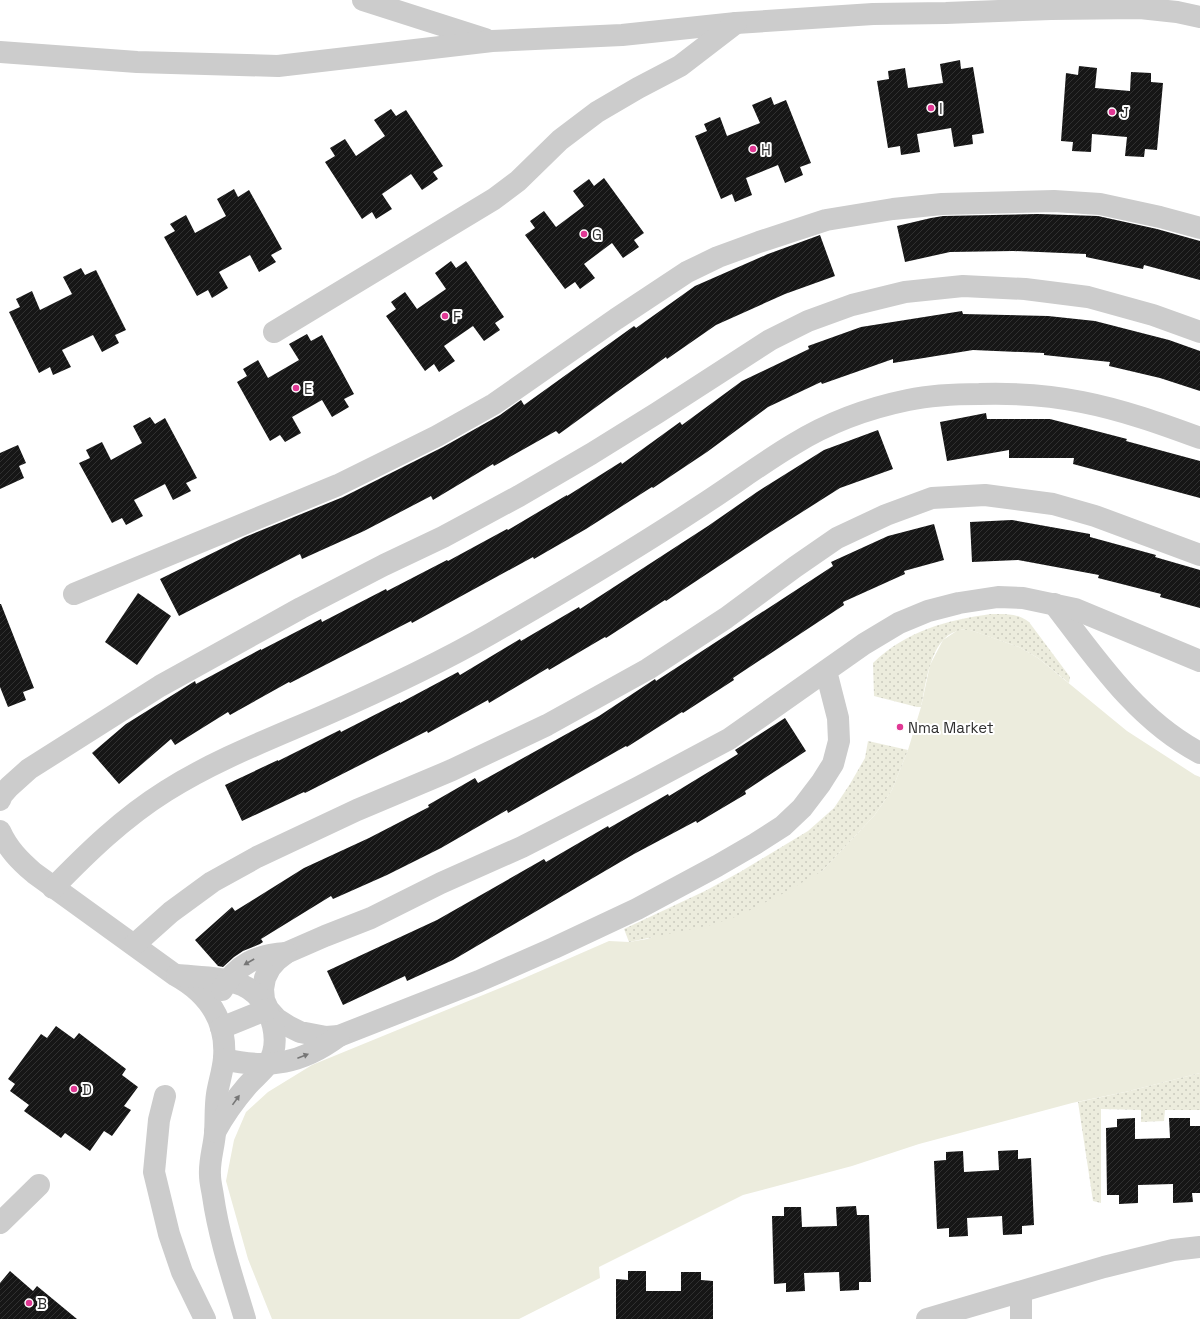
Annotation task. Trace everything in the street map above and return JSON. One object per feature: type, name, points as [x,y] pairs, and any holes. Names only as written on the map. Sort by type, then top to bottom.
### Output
[{"type":"street","points":[[363,0],[492,41]]},
{"type":"street","points":[[997,0],[1051,9]]},
{"type":"street","points":[[0,52],[137,62],[278,66],[492,41],[622,35],[736,23],[873,14],[1140,8],[1177,12],[1200,17]]},
{"type":"street","points":[[274,332],[494,199],[518,181],[560,140],[597,112],[680,66],[736,23]]},
{"type":"street","points":[[74,594],[338,485],[437,436],[494,404],[616,319],[688,272],[718,257],[766,239],[826,220],[893,208],[942,204],[1001,202],[1054,201],[1100,204],[1160,217],[1200,228]]},
{"type":"street","points":[[0,800],[2,795],[9,787],[29,769],[160,686],[301,608],[384,565],[443,537],[519,496],[657,413],[770,340],[808,321],[852,305],[905,292],[963,286],[1025,289],[1088,297],[1153,315],[1200,332]]},
{"type":"street","points":[[53,888],[96,845],[129,816],[165,791],[203,769],[328,714],[479,640],[620,557],[705,504],[798,442],[841,421],[868,411],[910,400],[949,394],[1035,395],[1082,402],[1154,421],[1200,438]]},
{"type":"street","points":[[134,945],[170,912],[212,882],[257,857],[357,810],[452,770],[547,725],[648,669],[726,618],[837,538],[886,514],[932,498],[985,495],[1053,504],[1088,514],[1200,555]]},
{"type":"street","points":[[215,1133],[238,1096],[268,1064],[273,1053],[275,1042],[273,1024],[264,1000],[263,989],[265,978],[270,968],[286,953],[371,918],[441,883],[522,847],[729,739],[864,644],[899,623],[928,611],[959,603],[998,597],[1023,598],[1075,608],[1200,661]]},
{"type":"street","points":[[1054,604],[1106,673],[1139,708],[1164,729],[1190,748],[1200,753]]},
{"type":"street","points":[[224,1059],[246,1064],[268,1064],[285,1062],[307,1055],[327,1045],[339,1036],[479,981],[561,945],[637,909],[717,866],[783,826],[802,808],[821,784],[833,764],[839,741],[838,718],[826,671]]},
{"type":"street","points":[[0,831],[6,844],[17,858],[53,888],[198,990],[218,1020]]},
{"type":"street","points":[[245,1319],[226,1256],[216,1215],[210,1175],[215,1133],[217,1095],[224,1059],[224,1043],[218,1020],[217,1000],[228,980],[240,968],[254,959],[270,954],[286,953]]},
{"type":"street","points":[[175,975],[228,980],[240,983],[252,990],[276,1019],[288,1026],[300,1032],[326,1037],[339,1036]]},
{"type":"street","points":[[218,1020],[268,1010]]},
{"type":"street","points":[[165,1096],[159,1120],[154,1172],[169,1234],[182,1272],[204,1319]]},
{"type":"street","points":[[0,1223],[39,1185]]},
{"type":"street","points":[[927,1319],[1104,1267],[1173,1250],[1200,1247]]},
{"type":"street","points":[[1021,1292],[1021,1319]]},
{"type":"shaded area","points":[[991,614],[1016,616],[1029,622],[1070,677],[1069,683],[1038,658],[1019,647],[970,630],[962,630],[948,636],[935,652],[927,675],[921,707],[874,696],[873,663],[886,652],[913,635],[928,629],[959,620]]},
{"type":"shaded area","points":[[958,630],[970,630],[982,634],[1019,647],[1038,658],[1127,731],[1200,777],[1200,1073],[1125,1092],[1072,1103],[919,1144],[852,1166],[743,1195],[599,1267],[600,1278],[519,1319],[272,1319],[248,1259],[226,1181],[234,1140],[246,1112],[268,1092],[312,1065],[522,979],[609,941],[629,942],[647,939],[822,871],[874,816],[892,790],[908,750],[921,707],[930,665],[943,640]]},
{"type":"shaded area","points":[[868,741],[908,750],[892,790],[874,816],[822,871],[784,893],[738,916],[711,925],[629,942],[624,929],[705,891],[808,831],[834,808],[850,784],[865,758]]},
{"type":"shaded area","points":[[1200,1073],[1200,1110],[1165,1110],[1164,1121],[1141,1122],[1141,1110],[1101,1109],[1101,1203],[1093,1201],[1078,1102]]},
{"type":"building","name":"I","points":[[960,60],[961,69],[973,67],[984,133],[972,135],[973,144],[954,147],[951,128],[917,134],[920,152],[901,155],[900,146],[888,148],[877,81],[889,79],[888,71],[905,68],[908,88],[943,83],[940,64]]},
{"type":"building","name":"J","points":[[1079,66],[1097,68],[1095,88],[1130,91],[1131,72],[1151,73],[1151,82],[1163,83],[1157,150],[1145,149],[1144,157],[1125,156],[1127,137],[1092,134],[1091,152],[1072,151],[1073,142],[1061,141],[1066,73],[1078,75]]},
{"type":"building","name":"H","points":[[771,97],[774,105],[786,100],[811,163],[800,167],[803,175],[785,183],[778,165],[746,178],[752,195],[735,202],[732,194],[721,199],[695,136],[707,131],[704,124],[720,117],[727,136],[760,123],[752,105]]},
{"type":"building","points":[[391,109],[396,116],[406,110],[443,166],[433,172],[438,179],[422,190],[411,174],[382,194],[392,209],[376,219],[372,212],[362,219],[325,162],[335,156],[330,148],[345,139],[356,156],[385,136],[374,120]]},
{"type":"building","name":"G","points":[[604,178],[644,233],[634,240],[639,247],[623,258],[612,243],[584,264],[595,278],[580,289],[575,282],[565,289],[525,235],[535,228],[530,221],[544,211],[556,227],[584,206],[573,191],[589,179],[594,186]]},
{"type":"building","points":[[234,189],[238,197],[249,190],[282,249],[271,255],[276,262],[259,272],[250,255],[219,272],[228,288],[212,298],[208,290],[197,296],[164,237],[175,231],[170,224],[186,215],[195,233],[226,216],[217,199]]},
{"type":"building","points":[[1038,214],[1098,216],[1157,229],[1200,241],[1200,280],[1144,265],[1143,269],[1086,257],[1086,254],[1013,251],[950,252],[905,262],[897,226],[943,216]]},
{"type":"building","points":[[820,235],[835,276],[785,294],[716,325],[667,359],[666,357],[559,434],[556,431],[494,466],[493,464],[433,500],[431,496],[364,531],[302,559],[300,554],[179,616],[160,579],[245,537],[343,497],[443,447],[500,415],[521,400],[524,405],[634,326],[636,328],[695,286],[768,254]]},
{"type":"building","name":"F","points":[[451,261],[456,268],[466,261],[504,317],[495,323],[500,330],[484,341],[473,326],[444,346],[455,361],[439,372],[434,364],[425,371],[386,316],[396,309],[391,302],[405,292],[417,309],[446,289],[435,273]]},
{"type":"building","points":[[81,268],[85,275],[96,270],[126,330],[115,335],[119,343],[102,352],[93,335],[62,350],[71,367],[53,375],[50,367],[39,373],[9,312],[20,307],[16,299],[32,291],[40,310],[72,294],[63,277]]},
{"type":"building","points":[[962,311],[963,314],[1048,316],[1095,321],[1169,340],[1200,351],[1200,391],[1160,378],[1109,366],[1110,362],[1044,355],[1044,353],[973,350],[893,363],[893,359],[822,384],[821,382],[768,407],[707,452],[653,488],[652,487],[586,529],[534,559],[533,557],[412,623],[411,621],[290,683],[289,682],[230,715],[228,712],[175,745],[171,739],[119,784],[92,753],[126,724],[195,681],[196,684],[321,619],[322,622],[386,589],[387,591],[447,560],[448,561],[507,529],[508,530],[567,496],[621,462],[622,464],[680,422],[682,425],[742,381],[809,349],[808,346],[861,327]]},
{"type":"building","name":"E","points":[[307,334],[311,341],[322,335],[354,394],[344,399],[349,407],[332,417],[322,400],[292,417],[301,433],[285,442],[280,435],[270,441],[237,382],[247,376],[243,369],[258,360],[268,378],[299,360],[289,344]]},
{"type":"building","points":[[986,413],[987,419],[1050,419],[1127,439],[1126,441],[1200,461],[1200,498],[1073,464],[1074,458],[1009,458],[1009,450],[947,461],[940,422]]},
{"type":"building","points":[[150,417],[155,424],[165,418],[197,478],[186,483],[191,491],[173,500],[165,484],[134,500],[143,516],[126,525],[122,518],[112,523],[79,463],[90,458],[86,450],[102,442],[111,460],[142,443],[133,426]]},
{"type":"building","points":[[878,430],[893,469],[840,488],[666,601],[665,600],[606,638],[605,637],[549,670],[548,668],[489,703],[488,700],[428,733],[427,731],[305,793],[304,792],[242,821],[225,785],[278,761],[340,730],[341,732],[458,672],[460,675],[520,639],[521,641],[579,607],[580,609],[708,526],[757,492],[824,450]]},
{"type":"building","points":[[18,445],[26,463],[19,466],[24,478],[0,489],[0,453]]},
{"type":"building","points":[[1012,520],[1090,534],[1090,537],[1156,555],[1155,557],[1200,570],[1200,608],[1160,597],[1161,594],[1098,578],[1099,575],[1018,560],[972,562],[970,522]]},
{"type":"building","points":[[934,524],[944,560],[904,571],[905,574],[843,602],[844,605],[733,678],[734,680],[627,747],[626,746],[508,813],[507,810],[441,848],[387,875],[333,899],[331,896],[261,939],[263,942],[243,951],[223,967],[218,966],[195,940],[232,907],[235,911],[304,868],[369,838],[429,807],[428,805],[475,778],[478,783],[599,716],[655,679],[656,681],[833,566],[831,562],[888,536]]},
{"type":"building","points":[[138,593],[171,616],[137,665],[105,642]]},
{"type":"building","points":[[0,604],[34,688],[23,692],[26,700],[8,707],[0,687]]},
{"type":"building","points":[[785,718],[806,751],[745,791],[746,794],[697,823],[696,821],[634,854],[453,960],[407,981],[405,976],[343,1005],[327,971],[437,920],[544,859],[546,862],[608,826],[609,828],[668,794],[669,796],[738,754],[735,750]]},
{"type":"building","name":"D","points":[[56,1026],[74,1039],[79,1033],[126,1069],[122,1075],[138,1087],[124,1106],[131,1110],[112,1136],[104,1131],[90,1151],[65,1133],[61,1138],[24,1111],[29,1105],[10,1091],[15,1084],[8,1079],[41,1034],[47,1038]]},
{"type":"building","points":[[1135,1118],[1135,1139],[1170,1138],[1169,1118],[1190,1118],[1190,1126],[1200,1126],[1200,1193],[1192,1193],[1193,1202],[1173,1203],[1173,1184],[1138,1185],[1138,1203],[1119,1204],[1119,1195],[1107,1195],[1106,1128],[1117,1127],[1117,1119]]},
{"type":"building","points":[[1018,1150],[1018,1159],[1031,1158],[1034,1225],[1022,1226],[1022,1234],[1003,1235],[1002,1216],[967,1218],[968,1236],[949,1237],[949,1228],[937,1229],[934,1161],[946,1160],[946,1152],[963,1151],[964,1172],[999,1170],[998,1151]]},
{"type":"building","points":[[856,1206],[857,1215],[869,1215],[871,1282],[859,1282],[859,1290],[840,1291],[839,1272],[804,1273],[805,1291],[786,1292],[786,1283],[774,1284],[772,1216],[784,1216],[784,1207],[801,1207],[802,1227],[837,1226],[836,1207]]},
{"type":"building","name":"B","points":[[10,1271],[33,1291],[37,1286],[77,1319],[0,1319],[0,1283]]},
{"type":"building","points":[[628,1271],[646,1271],[646,1291],[681,1291],[681,1272],[701,1272],[701,1280],[713,1281],[713,1319],[616,1319],[616,1279],[628,1280]]},
{"type":"place","name":"I","points":[[931,108]]},
{"type":"place","name":"J","points":[[1112,112]]},
{"type":"place","name":"H","points":[[753,149]]},
{"type":"place","name":"G","points":[[584,234]]},
{"type":"place","name":"F","points":[[445,316]]},
{"type":"place","name":"E","points":[[296,388]]},
{"type":"place","name":"Nma Market","points":[[900,727]]},
{"type":"place","name":"D","points":[[74,1089]]},
{"type":"place","name":"B","points":[[29,1303]]}]
